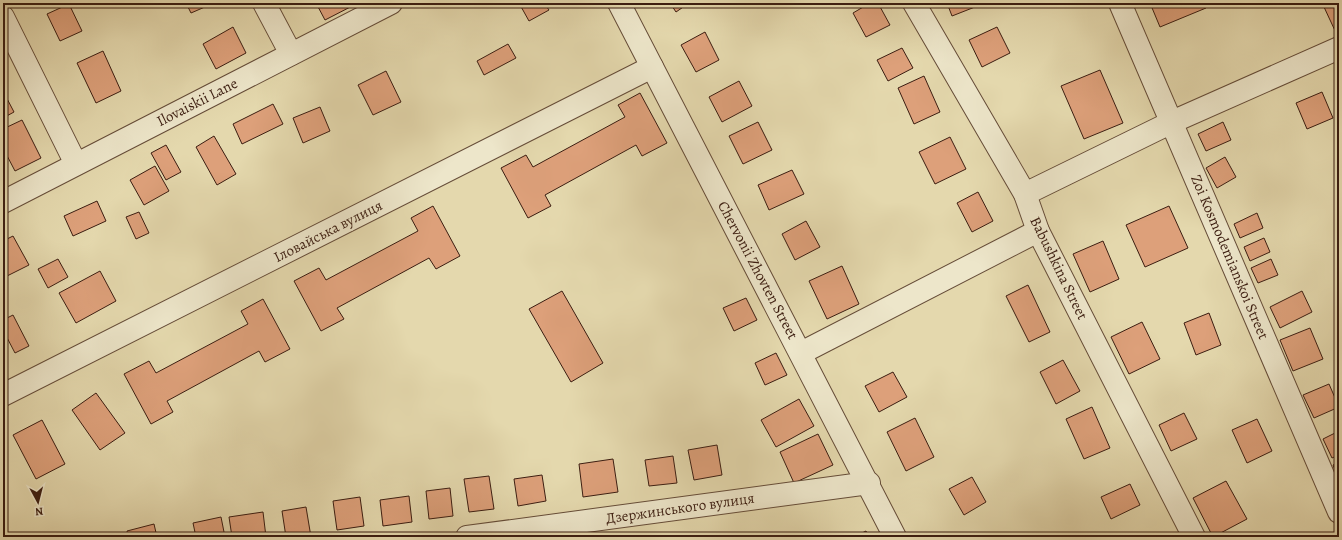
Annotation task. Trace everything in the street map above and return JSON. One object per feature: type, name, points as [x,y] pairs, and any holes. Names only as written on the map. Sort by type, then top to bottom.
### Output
[{"type":"street","points":[[264,3],[291,54]]},
{"type":"street","name":"Ilovaiskii Lane","points":[[3,202],[391,3]]},
{"type":"street","name":"Chervonii Zhovten Street","points":[[619,3],[869,483],[895,537]]},
{"type":"street","name":"Babushkina Street","points":[[914,3],[1025,194],[1038,231],[1194,537]]},
{"type":"street","name":"Zoi Kosmodemianskoi Street","points":[[1120,3],[1339,512]]},
{"type":"street","points":[[3,17],[76,164]]},
{"type":"street","points":[[1025,194],[1172,122],[1339,48]]},
{"type":"street","name":"Іловайська вулиця","points":[[3,395],[652,67]]},
{"type":"street","points":[[801,352],[1038,231]]},
{"type":"street","name":"Дзержинського вулиця","points":[[467,537],[869,483]]},
{"type":"building","points":[[186,3],[214,3],[191,13]]},
{"type":"building","points":[[316,3],[358,3],[325,20]]},
{"type":"building","points":[[519,3],[544,3],[549,10],[529,21]]},
{"type":"building","points":[[670,3],[689,3],[676,12]]},
{"type":"building","points":[[870,3],[878,3],[890,25],[866,37],[853,13]]},
{"type":"building","points":[[947,3],[979,3],[980,5],[952,16]]},
{"type":"building","points":[[1150,3],[1204,3],[1206,8],[1160,27]]},
{"type":"building","points":[[1332,3],[1339,3],[1339,34],[1337,35],[1324,7]]},
{"type":"building","points":[[69,4],[82,31],[60,41],[47,14]]},
{"type":"building","points":[[233,27],[246,53],[216,69],[203,44]]},
{"type":"building","points":[[997,27],[1010,53],[982,67],[969,40]]},
{"type":"building","points":[[705,32],[719,60],[696,72],[681,45]]},
{"type":"building","points":[[508,44],[516,58],[484,75],[477,61]]},
{"type":"building","points":[[902,48],[913,68],[888,81],[877,60]]},
{"type":"building","points":[[103,51],[121,91],[96,103],[77,63]]},
{"type":"building","points":[[1100,70],[1123,123],[1084,139],[1061,86]]},
{"type":"building","points":[[386,71],[401,102],[373,115],[358,85]]},
{"type":"building","points":[[924,76],[940,112],[914,124],[898,88]]},
{"type":"building","points":[[739,81],[752,106],[722,122],[709,97]]},
{"type":"building","points":[[3,91],[14,112],[3,118]]},
{"type":"building","points":[[1322,92],[1333,118],[1307,129],[1296,103]]},
{"type":"building","points":[[640,93],[667,143],[642,156],[636,145],[545,195],[551,206],[528,218],[501,168],[526,155],[533,167],[625,117],[618,105]]},
{"type":"building","points":[[273,104],[283,124],[242,144],[233,124]]},
{"type":"building","points":[[320,107],[330,131],[303,143],[293,118]]},
{"type":"building","points":[[22,120],[41,158],[15,171],[3,148],[3,129]]},
{"type":"building","points":[[758,122],[772,150],[743,164],[729,136]]},
{"type":"building","points":[[1223,122],[1231,140],[1206,151],[1198,134]]},
{"type":"building","points":[[214,136],[236,174],[217,185],[196,147]]},
{"type":"building","points":[[950,137],[966,169],[935,184],[919,152]]},
{"type":"building","points":[[166,145],[181,172],[166,180],[151,153]]},
{"type":"building","points":[[1225,157],[1236,177],[1217,188],[1206,168]]},
{"type":"building","points":[[155,166],[169,191],[144,205],[130,180]]},
{"type":"building","points":[[792,170],[804,194],[769,210],[758,185]]},
{"type":"building","points":[[978,192],[993,221],[972,232],[957,203]]},
{"type":"building","points":[[97,201],[106,221],[73,236],[64,216]]},
{"type":"building","points":[[433,206],[460,256],[436,269],[429,258],[337,308],[344,319],[321,331],[294,281],[319,268],[326,280],[418,231],[411,218]]},
{"type":"building","points":[[1169,206],[1188,248],[1145,267],[1126,225]]},
{"type":"building","points":[[139,212],[149,233],[136,239],[126,217]]},
{"type":"building","points":[[1257,213],[1263,228],[1240,238],[1234,224]]},
{"type":"building","points":[[806,221],[820,247],[795,260],[782,234]]},
{"type":"building","points":[[13,236],[29,265],[3,278],[3,241]]},
{"type":"building","points":[[1264,238],[1270,252],[1250,261],[1244,247]]},
{"type":"building","points":[[1103,241],[1119,279],[1090,292],[1073,254]]},
{"type":"building","points":[[58,259],[68,277],[48,288],[38,269]]},
{"type":"building","points":[[1271,259],[1278,275],[1258,283],[1251,268]]},
{"type":"building","points":[[842,266],[859,304],[827,319],[809,281]]},
{"type":"building","points":[[100,271],[116,301],[76,323],[59,293]]},
{"type":"building","points":[[1028,285],[1050,332],[1029,342],[1006,296]]},
{"type":"building","points":[[562,291],[603,363],[571,382],[529,309]]},
{"type":"building","points":[[1302,291],[1312,312],[1280,328],[1270,307]]},
{"type":"building","points":[[746,298],[757,320],[734,331],[723,308]]},
{"type":"building","points":[[263,299],[290,349],[265,362],[259,351],[167,401],[173,412],[151,424],[124,374],[149,361],[156,373],[248,324],[241,311]]},
{"type":"building","points":[[1209,313],[1221,345],[1196,355],[1184,323]]},
{"type":"building","points":[[13,315],[29,346],[15,353],[3,330],[3,320]]},
{"type":"building","points":[[1142,322],[1160,359],[1129,374],[1111,337]]},
{"type":"building","points":[[1310,328],[1323,359],[1293,371],[1280,340]]},
{"type":"building","points":[[776,353],[787,375],[765,385],[755,363]]},
{"type":"building","points":[[1063,360],[1080,391],[1056,404],[1040,372]]},
{"type":"building","points":[[893,372],[907,397],[879,412],[865,386]]},
{"type":"building","points":[[1329,384],[1339,407],[1314,418],[1303,395]]},
{"type":"building","points":[[96,393],[125,433],[100,450],[72,410]]},
{"type":"building","points":[[799,399],[814,426],[776,447],[761,420]]},
{"type":"building","points":[[1092,407],[1110,448],[1084,459],[1066,419]]},
{"type":"building","points":[[1184,413],[1197,439],[1171,451],[1159,425]]},
{"type":"building","points":[[915,418],[934,457],[906,471],[887,432]]},
{"type":"building","points":[[1257,419],[1272,451],[1247,463],[1232,430]]},
{"type":"building","points":[[42,420],[65,464],[36,479],[13,435]]},
{"type":"building","points":[[1339,431],[1339,455],[1332,458],[1323,439]]},
{"type":"building","points":[[818,434],[833,465],[794,483],[780,452]]},
{"type":"building","points":[[717,445],[722,475],[694,480],[688,450]]},
{"type":"building","points":[[673,456],[677,483],[649,486],[645,460]]},
{"type":"building","points":[[613,459],[618,492],[583,497],[579,464]]},
{"type":"building","points":[[1339,462],[1339,478],[1338,478],[1333,465]]},
{"type":"building","points":[[542,475],[546,501],[518,506],[514,479]]},
{"type":"building","points":[[489,476],[494,509],[469,512],[464,479]]},
{"type":"building","points":[[972,477],[986,502],[964,515],[949,489]]},
{"type":"building","points":[[1226,481],[1247,519],[1213,537],[1193,498]]},
{"type":"building","points":[[1130,484],[1140,505],[1111,519],[1101,497]]},
{"type":"building","points":[[450,488],[453,516],[429,519],[426,491]]},
{"type":"building","points":[[409,496],[412,522],[383,526],[380,500]]},
{"type":"building","points":[[360,497],[364,526],[337,530],[333,501]]},
{"type":"building","points":[[306,507],[311,537],[286,537],[282,511]]},
{"type":"building","points":[[263,512],[266,537],[232,537],[229,517]]},
{"type":"building","points":[[221,517],[225,537],[196,537],[193,523]]},
{"type":"building","points":[[154,524],[157,537],[128,537],[127,531]]},
{"type":"building","points":[[866,531],[869,537],[854,537]]}]
